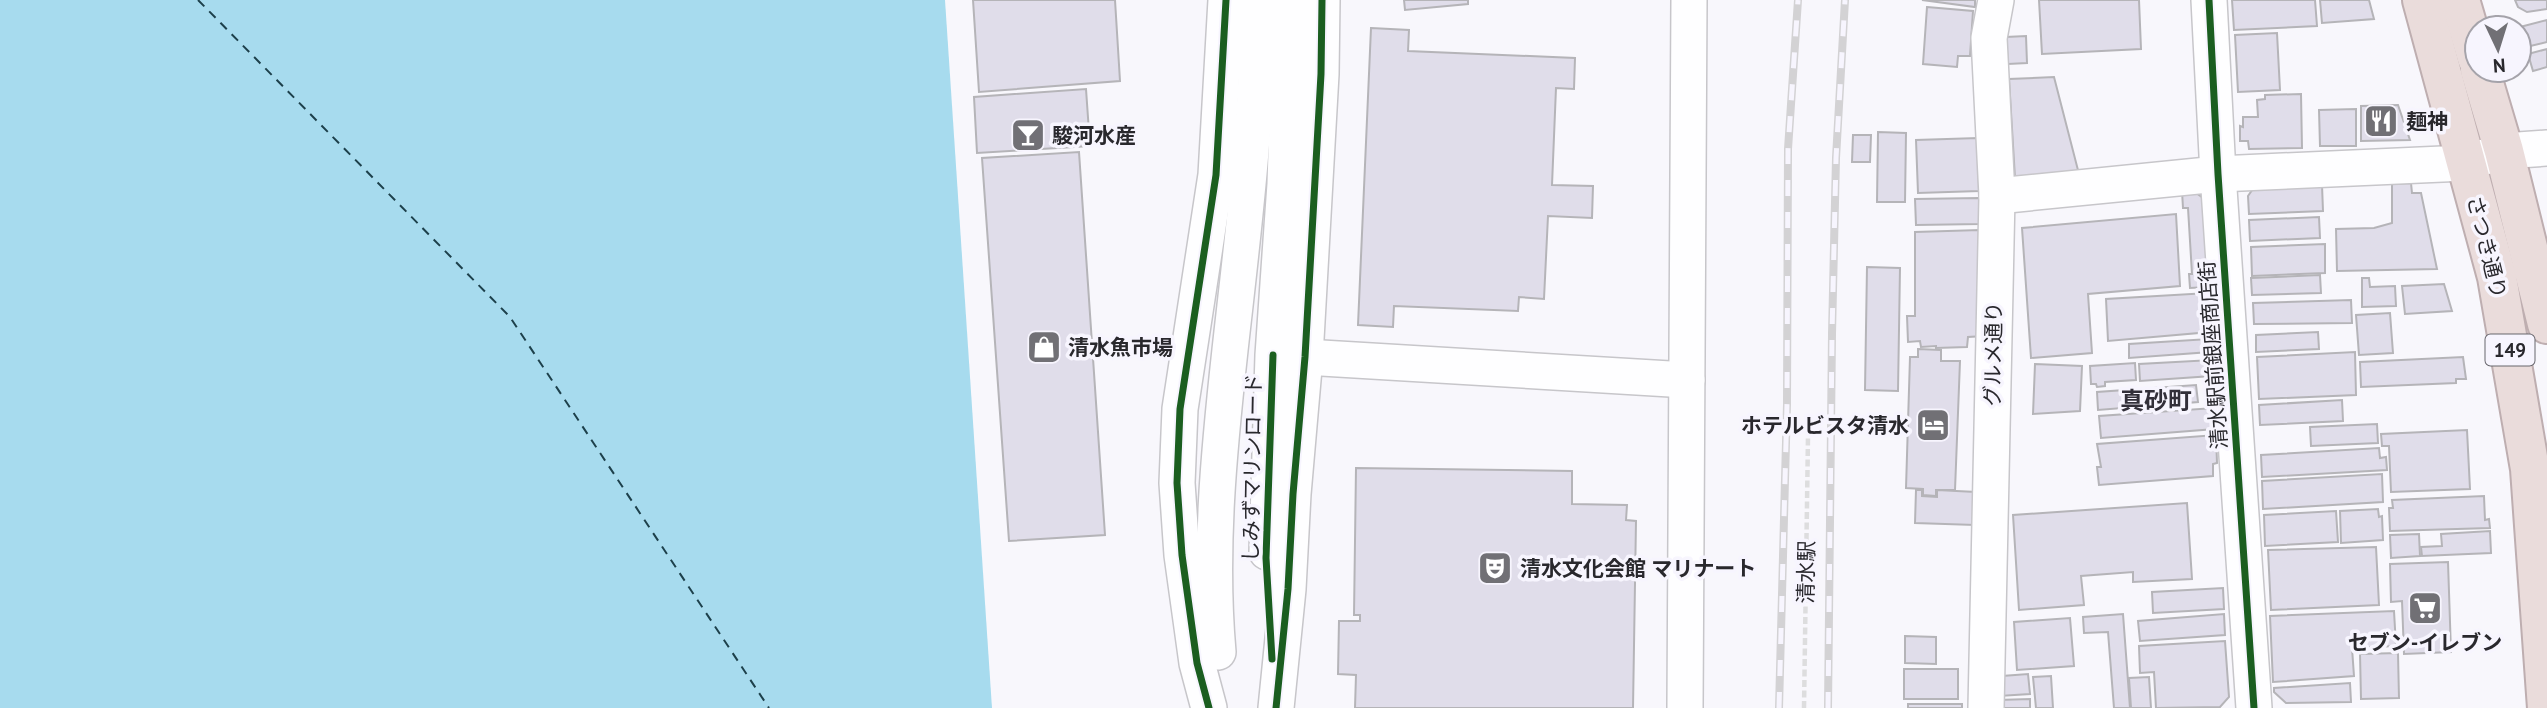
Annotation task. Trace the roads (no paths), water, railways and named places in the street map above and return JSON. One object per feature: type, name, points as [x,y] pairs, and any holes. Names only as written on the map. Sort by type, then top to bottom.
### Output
[{"type":"highway","name":"さつき通り","points":[[2422,0],[2497,277],[2530,469],[2547,708]]},
{"type":"highway","name":"さつき通り","points":[[2484,84],[2504,151],[2547,324]]},
{"type":"street","points":[[1209,708],[1197,663],[1182,555],[1177,483],[1180,409],[1216,175],[1226,0]]},
{"type":"street","name":"しみずマリンロード","points":[[1224,708],[1214,604],[1217,468],[1252,146],[1258,0]]},
{"type":"street","points":[[1289,356],[1285,184],[1291,0]]},
{"type":"street","points":[[1289,356],[1321,74],[1322,0]]},
{"type":"street","points":[[1685,708],[1689,0]]},
{"type":"street","name":"グルメ通り","points":[[1986,708],[1997,197],[1989,38],[1996,0]]},
{"type":"street","name":"清水駅前銀座商店街","points":[[2208,0],[2254,708]]},
{"type":"street","points":[[1997,197],[2218,174],[2465,163],[2504,151],[2547,148]]},
{"type":"street","points":[[1289,356],[1687,380]]},
{"type":"street","name":"しみずマリンロード","points":[[1276,708],[1266,558],[1289,356]]},
{"type":"water","points":[[0,0],[945,0],[992,708],[0,708]]},
{"type":"railway","points":[[1779,708],[1787,404],[1788,149],[1798,0]]},
{"type":"railway","points":[[1828,708],[1836,158],[1845,0]]},
{"type":"place","name":"麺神","points":[[2381,121]]},
{"type":"place","name":"駿河水産","points":[[1028,135]]},
{"type":"place","name":"清水魚市場","points":[[1044,347]]},
{"type":"place","name":"ホテルビスタ清水","points":[[1933,425]]},
{"type":"place","name":"清水文化会館 マリナート","points":[[1495,568]]},
{"type":"place","name":"セブン-イレブン","points":[[2425,608]]},
{"type":"district","name":"真砂町","points":[[2156,400]]}]
